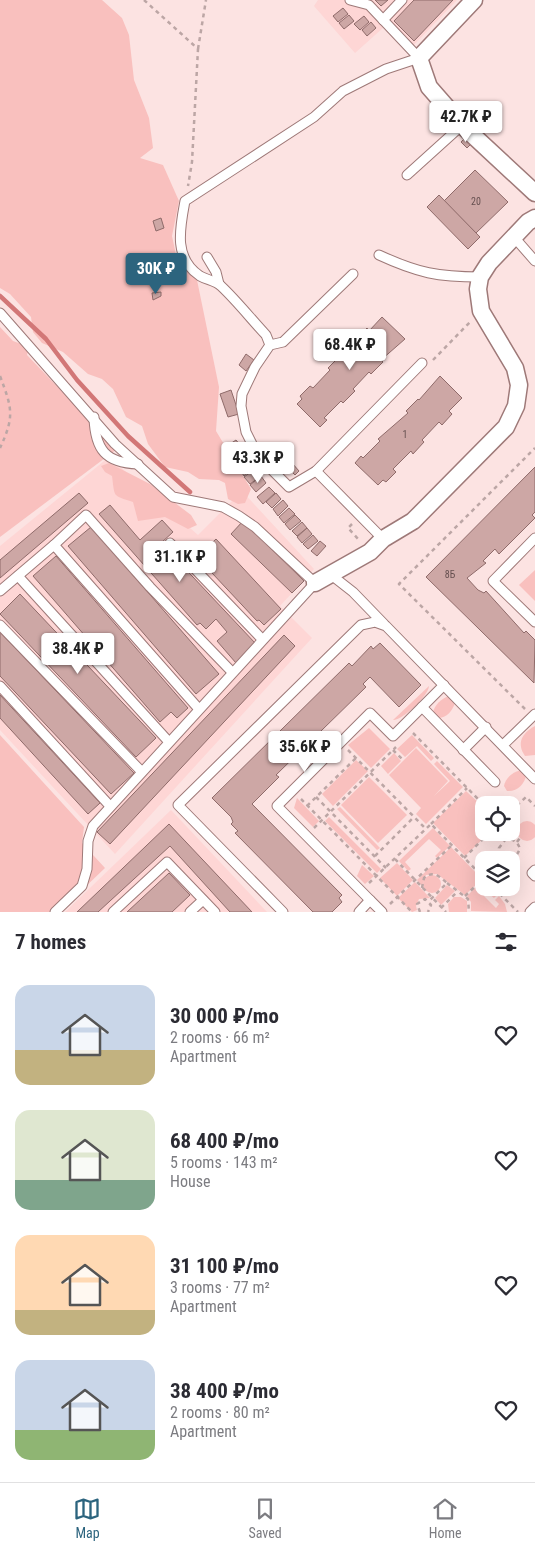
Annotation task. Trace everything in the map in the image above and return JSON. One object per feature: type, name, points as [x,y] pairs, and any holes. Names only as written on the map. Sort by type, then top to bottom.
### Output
[{"type":"street","points":[[474,0],[419,58],[429,87],[464,127],[535,193]]},
{"type":"street","points":[[314,583],[370,552],[383,539],[413,521],[506,427],[516,406],[519,385],[515,368],[481,311],[478,289],[480,277],[489,263],[535,218]]},
{"type":"lane","points":[[270,345],[266,335],[219,284],[200,276],[188,264],[182,250],[179,233],[186,201],[314,117],[343,91],[386,69],[419,58],[368,2],[350,0]]},
{"type":"lane","points":[[383,20],[402,0]]},
{"type":"lane","points":[[407,175],[459,128],[464,127]]},
{"type":"lane","points":[[514,237],[535,261]]},
{"type":"lane","points":[[380,255],[407,268],[445,277],[480,277]]},
{"type":"lane","points":[[207,256],[216,272],[219,284]]},
{"type":"lane","points":[[353,274],[283,342],[270,345],[255,367],[242,394],[241,406],[246,432],[261,458],[289,487],[316,471],[426,363]]},
{"type":"lane","points":[[0,313],[115,444],[173,497],[223,507],[239,516],[255,527],[314,583],[198,708],[93,826],[88,841],[87,869],[82,886],[55,912]]},
{"type":"lane","points":[[94,418],[96,440],[105,456],[121,464],[138,464]]},
{"type":"lane","points":[[316,471],[383,539]]},
{"type":"lane","points":[[0,591],[54,545],[86,514],[150,587],[232,672]]},
{"type":"lane","points":[[535,538],[493,581],[535,622]]},
{"type":"lane","points":[[170,543],[262,639]]},
{"type":"lane","points":[[54,545],[198,708]]},
{"type":"lane","points":[[330,574],[353,592],[535,778]]},
{"type":"lane","points":[[18,576],[169,742]]},
{"type":"lane","points":[[283,912],[178,805],[361,625],[375,622],[386,626]]},
{"type":"lane","points":[[0,625],[142,771]]},
{"type":"lane","points":[[382,912],[277,806],[370,712],[393,736],[444,685]]},
{"type":"lane","points":[[0,686],[110,806]]},
{"type":"lane","points":[[422,707],[495,782]]},
{"type":"lane","points":[[503,745],[535,714]]},
{"type":"lane","points":[[463,750],[486,727]]},
{"type":"lane","points":[[113,912],[167,862],[215,912]]},
{"type":"lane","points":[[535,870],[532,872],[535,876]]},
{"type":"lane","points":[[190,912],[203,900]]},
{"type":"lane","points":[[358,912],[370,900]]},
{"type":"lane","points":[[530,912],[535,907]]},
{"type":"path","points":[[144,0],[198,48]]},
{"type":"path","points":[[186,201],[192,162],[198,48],[206,0]]},
{"type":"path","points":[[426,363],[474,318]]},
{"type":"path","points":[[0,376],[10,402],[11,425],[0,448]]},
{"type":"path","points":[[530,705],[525,710],[399,584],[535,448]]},
{"type":"path","points":[[360,516],[348,528],[370,552]]},
{"type":"path","points":[[406,738],[429,715]]},
{"type":"path","points":[[412,731],[475,796]]},
{"type":"path","points":[[340,742],[426,829]]},
{"type":"path","points":[[306,835],[400,744]]},
{"type":"path","points":[[393,750],[403,760]]},
{"type":"path","points":[[307,806],[356,758]]},
{"type":"path","points":[[362,891],[467,788]]},
{"type":"path","points":[[292,790],[412,912]]},
{"type":"path","points":[[316,797],[386,868]]},
{"type":"path","points":[[520,803],[526,797],[535,806]]},
{"type":"path","points":[[375,856],[415,817]]},
{"type":"path","points":[[431,824],[475,868]]},
{"type":"path","points":[[500,851],[499,848],[502,842],[508,839],[516,842],[518,851]]},
{"type":"path","points":[[464,858],[481,841]]},
{"type":"path","points":[[382,912],[452,845]]},
{"type":"path","points":[[395,859],[430,899],[446,912]]},
{"type":"path","points":[[422,888],[424,878],[430,874],[437,875],[465,896],[470,903],[469,912]]},
{"type":"path","points":[[419,912],[417,906],[419,901],[430,899],[447,883]]},
{"type":"path","points":[[465,896],[475,886]]},
{"type":"path","points":[[441,908],[458,891]]},
{"type":"path","points":[[502,896],[518,912]]},
{"type":"path","points":[[428,912],[431,907],[430,899]]},
{"type":"shaded area","points":[[0,0],[102,0],[122,18],[129,35],[134,80],[149,118],[153,148],[140,158],[163,165],[179,201],[172,236],[178,264],[197,280],[219,387],[216,431],[251,489],[245,503],[238,504],[228,499],[225,483],[219,480],[199,479],[188,472],[165,467],[148,444],[142,426],[126,417],[113,389],[102,379],[88,374],[63,352],[42,343],[33,332],[31,317],[10,294],[0,288]]},
{"type":"shaded area","points":[[318,0],[457,0],[408,51],[384,27],[355,53],[314,6]]},
{"type":"shaded area","points":[[0,327],[13,341],[24,345],[28,351],[27,355],[117,449],[0,537]]},
{"type":"shaded area","points":[[109,457],[198,535],[242,491],[314,569],[280,606],[312,638],[115,854],[0,730],[0,546]]},
{"type":"shaded area","points":[[109,463],[150,484],[191,515],[197,525],[188,529],[165,517],[138,521],[133,502],[116,495],[112,476],[105,472],[101,466]]},
{"type":"shaded area","points":[[535,570],[535,601],[519,585]]},
{"type":"shaded area","points":[[429,686],[425,695],[415,706],[403,716],[393,720]]},
{"type":"shaded area","points":[[449,696],[455,702],[453,708],[446,716],[436,718],[433,713],[435,707],[441,700]]},
{"type":"shaded area","points":[[535,726],[535,755],[525,756],[521,747],[522,739]]},
{"type":"shaded area","points":[[369,728],[390,749],[371,768],[348,745]]},
{"type":"shaded area","points":[[0,735],[84,827],[82,843],[105,868],[59,912],[0,912]]},
{"type":"shaded area","points":[[412,735],[434,758],[431,761],[417,746],[405,757],[397,749]]},
{"type":"shaded area","points":[[416,748],[448,781],[434,796],[450,781],[434,764],[437,761],[463,787],[426,824],[416,814],[421,808],[389,775]]},
{"type":"shaded area","points":[[394,753],[401,761],[388,774],[381,766]]},
{"type":"shaded area","points":[[356,760],[368,771],[333,806],[322,794]]},
{"type":"shaded area","points":[[521,770],[526,775],[522,784],[517,789],[507,791],[504,786],[506,780],[512,774]]},
{"type":"shaded area","points":[[369,777],[407,815],[378,843],[341,805]]},
{"type":"shaded area","points":[[466,791],[475,800],[475,841],[481,841],[465,856],[433,823]]},
{"type":"shaded area","points":[[297,798],[319,821],[313,827],[294,808]]},
{"type":"shaded area","points":[[340,807],[380,848],[377,850],[337,809]]},
{"type":"shaded area","points":[[171,810],[267,912],[65,912]]},
{"type":"shaded area","points":[[329,817],[381,869],[377,873],[325,821]]},
{"type":"shaded area","points":[[527,821],[536,827],[536,835],[531,840],[523,840],[520,838],[520,824]]},
{"type":"shaded area","points":[[433,828],[450,846],[437,858],[435,856],[441,850],[429,839],[405,862],[411,869],[408,871],[399,861]]},
{"type":"shaded area","points":[[451,847],[475,872],[475,886],[465,895],[437,874],[426,875],[422,886],[417,880]]},
{"type":"shaded area","points":[[397,863],[413,880],[397,896],[380,878]]},
{"type":"shaded area","points":[[362,865],[374,876],[365,884],[357,876]]},
{"type":"shaded area","points":[[432,875],[438,878],[441,884],[438,890],[432,893],[426,890],[423,884],[426,878]]},
{"type":"shaded area","points":[[415,882],[430,898],[419,899],[416,906],[417,910],[412,912],[398,898]]},
{"type":"shaded area","points":[[447,885],[455,891],[441,905],[435,898]]},
{"type":"shaded area","points":[[475,888],[475,896],[484,896],[496,908],[499,904],[495,900],[499,896],[505,904],[507,912],[471,911],[471,902],[467,896]]},
{"type":"shaded area","points":[[454,897],[461,897],[467,901],[467,912],[449,912],[448,904]]},
{"type":"building","points":[[375,0],[388,0],[381,6]]},
{"type":"building","points":[[414,0],[453,0],[414,41],[394,21]]},
{"type":"building","points":[[343,8],[348,14],[338,22],[333,16]]},
{"type":"building","points":[[349,15],[354,21],[344,29],[339,23]]},
{"type":"building","points":[[364,16],[369,22],[360,30],[354,24]]},
{"type":"building","points":[[371,22],[376,28],[367,36],[362,30]]},
{"type":"building","points":[[465,138],[471,144],[467,148],[461,142]]},
{"type":"building","points":[[475,170],[508,202],[476,233],[444,201]]},
{"type":"building","points":[[439,195],[480,237],[468,249],[427,207]]},
{"type":"building","points":[[161,218],[164,228],[156,231],[153,221]]},
{"type":"building","points":[[161,292],[161,296],[153,300],[152,293]]},
{"type":"building","points":[[382,317],[405,339],[381,360],[383,362],[371,374],[369,372],[343,403],[341,401],[324,418],[327,420],[320,427],[297,404],[302,399],[300,396],[310,386],[313,388],[330,370],[328,368],[339,357],[341,359],[359,341],[356,339],[367,328],[369,331]]},
{"type":"building","points":[[246,354],[254,360],[246,371],[239,365]]},
{"type":"building","points":[[440,376],[462,398],[449,411],[452,414],[442,425],[439,422],[422,440],[424,442],[413,454],[411,451],[393,469],[396,472],[386,482],[383,480],[378,485],[355,463],[361,456],[363,458],[380,441],[378,439],[408,413],[406,411],[419,400]]},
{"type":"building","points":[[231,390],[239,414],[228,417],[220,394]]},
{"type":"building","points":[[236,440],[240,445],[231,452],[227,446]]},
{"type":"building","points":[[241,447],[246,453],[235,462],[230,455]]},
{"type":"building","points":[[284,447],[288,452],[279,460],[275,455]]},
{"type":"building","points":[[246,454],[251,460],[240,469],[235,463]]},
{"type":"building","points":[[289,454],[293,459],[285,465],[281,461]]},
{"type":"building","points":[[251,461],[255,467],[244,476],[240,470]]},
{"type":"building","points":[[292,463],[299,471],[295,475],[288,468]]},
{"type":"building","points":[[535,467],[535,512],[532,515],[535,518],[499,554],[495,549],[483,561],[486,563],[467,578],[478,590],[484,593],[486,591],[524,633],[526,631],[535,640],[534,683],[426,577]]},
{"type":"building","points":[[255,469],[261,476],[250,484],[244,477]]},
{"type":"building","points":[[261,476],[266,483],[256,492],[250,485]]},
{"type":"building","points":[[269,487],[275,493],[263,504],[257,497]]},
{"type":"building","points":[[79,493],[88,503],[0,578],[0,560]]},
{"type":"building","points":[[276,493],[281,499],[272,508],[266,502]]},
{"type":"building","points":[[283,500],[288,506],[278,516],[273,509]]},
{"type":"building","points":[[110,505],[140,540],[162,520],[173,532],[161,543],[256,644],[236,663],[217,641],[227,632],[216,619],[206,629],[200,623],[197,625],[99,514]]},
{"type":"building","points":[[289,508],[295,514],[284,523],[279,517]]},
{"type":"building","points":[[295,515],[301,521],[290,530],[285,524]]},
{"type":"building","points":[[243,521],[304,581],[292,593],[231,534]]},
{"type":"building","points":[[302,522],[307,528],[297,536],[292,531]]},
{"type":"building","points":[[91,527],[219,674],[196,694],[68,546]]},
{"type":"building","points":[[307,528],[312,534],[302,543],[297,537]]},
{"type":"building","points":[[313,535],[318,541],[308,549],[303,544]]},
{"type":"building","points":[[216,539],[281,609],[264,625],[259,620],[257,621],[197,557]]},
{"type":"building","points":[[320,541],[326,546],[317,556],[311,551]]},
{"type":"building","points":[[56,556],[188,708],[177,718],[171,712],[160,722],[33,576]]},
{"type":"building","points":[[20,594],[156,738],[136,757],[0,614]]},
{"type":"building","points":[[0,632],[134,773],[111,794],[0,676]]},
{"type":"building","points":[[284,635],[295,646],[110,844],[97,832]]},
{"type":"building","points":[[380,643],[421,685],[399,707],[370,677],[363,684],[366,687],[276,775],[279,777],[252,804],[342,895],[339,898],[342,902],[332,912],[313,912],[235,833],[238,831],[231,824],[233,822],[231,817],[212,798],[349,663],[352,666],[371,646],[373,649]]},
{"type":"building","points":[[0,695],[100,803],[88,814],[0,718]]},
{"type":"building","points":[[169,824],[252,912],[230,912],[170,846],[98,912],[77,912]]},
{"type":"building","points":[[169,873],[190,895],[172,912],[127,912]]},
{"type":"waterway","points":[[0,296],[46,339],[77,380],[128,436],[190,492]]}]
